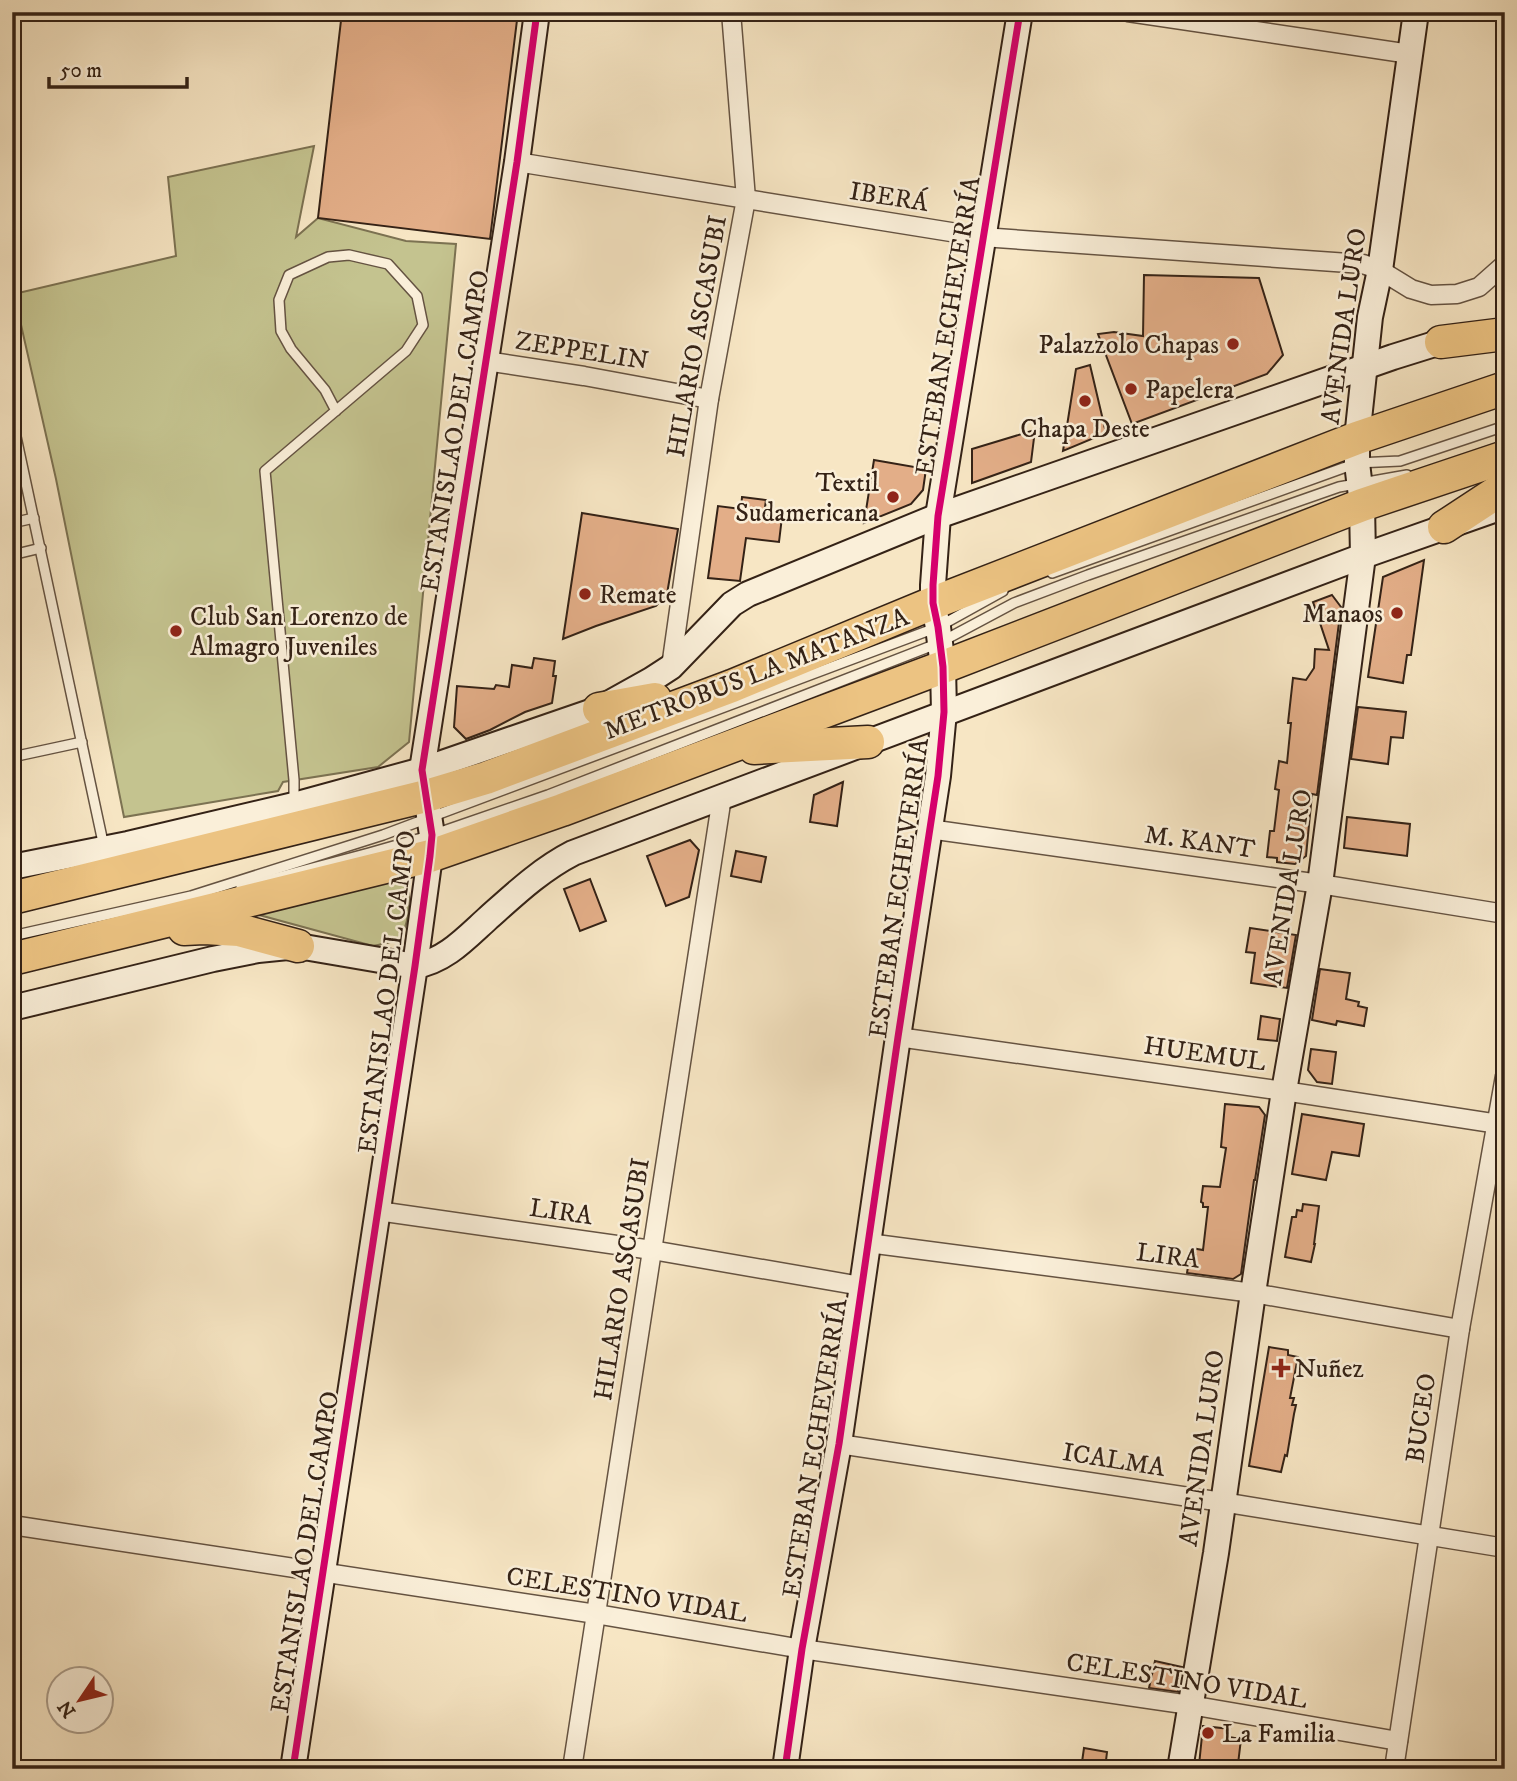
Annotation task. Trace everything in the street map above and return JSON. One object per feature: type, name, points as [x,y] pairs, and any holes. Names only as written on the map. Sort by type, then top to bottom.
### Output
[{"type":"highway","points":[[1441,342],[1505,334]]},
{"type":"highway","points":[[12,898],[428,815],[495,832],[562,810],[722,750],[938,635],[1359,472],[1505,388]]},
{"type":"highway","points":[[89,941],[428,815],[486,778],[732,686],[938,635],[1359,472],[1505,457]]},
{"type":"highway","points":[[1444,527],[1505,486]]},
{"type":"highway","points":[[599,709],[732,686]]},
{"type":"highway","points":[[722,750],[868,742]]},
{"type":"highway","points":[[12,959],[89,941],[163,930],[204,928],[239,930],[298,946]]},
{"type":"street","name":"ESTANISLAO DEL CAMPO","points":[[292,1769],[415,966],[428,815],[486,361],[537,12]]},
{"type":"street","name":"HILARIO ASCASUBI","points":[[671,667],[709,399],[746,199],[731,12]]},
{"type":"street","name":"ESTEBAN ECHEVERRÍA","points":[[785,1769],[802,1649],[839,1444],[938,776],[944,712],[933,584],[938,516],[1020,12]]},
{"type":"street","points":[[1128,12],[1410,54]]},
{"type":"street","name":"AVENIDA LURO","points":[[1180,1769],[1216,1553],[1284,1091],[1320,884],[1363,555],[1359,472],[1370,317],[1380,270],[1416,12]]},
{"type":"street","name":"IBERÁ","points":[[517,162],[982,237],[1363,264],[1380,270]]},
{"type":"street","points":[[1380,270],[1411,289],[1431,295],[1457,294],[1479,287],[1505,264]]},
{"type":"street","points":[[12,867],[294,805],[428,815],[671,667],[732,604],[748,594],[938,516],[1365,366],[1505,323]]},
{"type":"street","name":"ZEPPELIN","points":[[486,361],[709,399]]},
{"type":"street","points":[[12,1008],[258,950],[298,946],[415,966],[429,964],[462,941],[537,875],[554,862],[573,853],[1363,555],[1505,506]]},
{"type":"street","name":"HILARIO ASCASUBI","points":[[572,1769],[722,797]]},
{"type":"street","name":"M. KANT","points":[[929,829],[1320,884],[1505,914]]},
{"type":"street","name":"HUEMUL","points":[[898,1037],[1284,1091],[1501,1125]]},
{"type":"street","name":"BUCEO","points":[[1394,1769],[1460,1329],[1501,1125],[1505,1076]]},
{"type":"street","name":"LIRA","points":[[378,1211],[652,1250],[861,1286]]},
{"type":"street","name":"LIRA","points":[[868,1243],[1253,1293],[1460,1329]]},
{"type":"street","name":"ICALMA","points":[[839,1444],[1505,1548]]},
{"type":"street","name":"CELESTINO VIDAL","points":[[12,1525],[802,1649],[1190,1705],[1398,1741]]},
{"type":"lane","points":[[294,805],[294,780],[265,471],[336,411],[406,351],[423,325],[417,296],[388,264],[349,255],[328,257],[289,275],[279,300],[281,331],[336,411]]},
{"type":"lane","points":[[12,418],[105,848]]},
{"type":"lane","points":[[1043,577],[1505,426]]},
{"type":"lane","points":[[1359,472],[1405,476],[1418,471]]},
{"type":"lane","points":[[12,523],[34,518]]},
{"type":"lane","points":[[12,555],[41,548]]},
{"type":"lane","name":"METROBUS LA MATANZA","points":[[12,946],[369,853],[428,815],[548,795],[938,635],[1004,591],[1017,586]]},
{"type":"lane","name":"METROBUS LA MATANZA","points":[[12,936],[191,896],[383,835],[428,815],[938,635]]},
{"type":"lane","points":[[12,734],[15,756],[82,742]]},
{"type":"shaded area","points":[[314,146],[296,237],[318,218],[406,241],[456,244],[409,742],[378,767],[283,782],[278,791],[124,817],[56,479],[14,294],[176,256],[168,177]]},
{"type":"shaded area","points":[[407,874],[409,897],[404,931],[391,942],[384,944],[373,946],[248,912]]},
{"type":"building","points":[[342,12],[518,12],[490,239],[318,218]]},
{"type":"building","name":"Palazzolo Chapas","points":[[1144,275],[1259,278],[1283,355],[1267,374],[1132,424],[1098,334],[1114,332],[1143,336]]},
{"type":"building","name":"Chapa Deste","points":[[1090,365],[1106,433],[1063,451],[1076,369]]},
{"type":"building","points":[[1035,430],[1031,462],[972,483],[972,449]]},
{"type":"building","name":"Textil Sudamericana","points":[[874,460],[926,469],[923,490],[911,504],[864,523]]},
{"type":"building","points":[[742,497],[766,500],[764,515],[782,517],[779,542],[746,538],[740,581],[708,578],[718,506],[741,509]]},
{"type":"building","points":[[582,513],[678,529],[667,594],[656,606],[563,639]]},
{"type":"building","name":"Manaos","points":[[1424,560],[1411,655],[1407,655],[1403,683],[1368,677],[1383,577]]},
{"type":"building","points":[[1332,595],[1341,607],[1317,795],[1312,794],[1306,856],[1295,864],[1277,862],[1277,858],[1267,857],[1270,831],[1274,831],[1279,761],[1287,763],[1293,678],[1306,680],[1314,668],[1315,649],[1329,650],[1313,602]]},
{"type":"building","points":[[534,658],[555,661],[552,703],[525,712],[466,739],[454,727],[457,686],[494,689],[496,685],[509,687],[512,665],[532,668]]},
{"type":"building","points":[[1358,707],[1406,712],[1403,738],[1391,737],[1388,764],[1351,759]]},
{"type":"building","points":[[843,782],[837,826],[810,822],[814,795]]},
{"type":"building","points":[[1347,817],[1410,824],[1407,856],[1344,848]]},
{"type":"building","points":[[690,840],[699,850],[689,897],[666,906],[647,856]]},
{"type":"building","points":[[736,851],[766,857],[761,882],[731,876]]},
{"type":"building","points":[[590,879],[606,921],[580,931],[564,889]]},
{"type":"building","points":[[1250,928],[1296,935],[1287,988],[1251,983],[1255,953],[1246,952]]},
{"type":"building","points":[[1320,969],[1350,973],[1346,999],[1359,1002],[1358,1006],[1367,1008],[1364,1026],[1337,1021],[1336,1025],[1312,1020]]},
{"type":"building","points":[[1261,1016],[1280,1019],[1277,1041],[1258,1039]]},
{"type":"building","points":[[1311,1049],[1336,1052],[1332,1084],[1317,1082],[1308,1070]]},
{"type":"building","points":[[1225,1104],[1259,1107],[1265,1115],[1241,1274],[1233,1279],[1187,1273],[1191,1248],[1203,1250],[1208,1207],[1203,1207],[1201,1202],[1203,1186],[1220,1187],[1226,1148],[1221,1147]]},
{"type":"building","points":[[1302,1114],[1364,1124],[1359,1156],[1332,1152],[1326,1180],[1292,1174]]},
{"type":"building","points":[[1303,1204],[1319,1206],[1311,1262],[1285,1257],[1292,1217],[1296,1217],[1297,1210],[1302,1211]]},
{"type":"building","points":[[1269,1347],[1288,1350],[1288,1355],[1298,1357],[1290,1398],[1294,1398],[1292,1405],[1296,1405],[1287,1456],[1285,1455],[1281,1472],[1249,1466]]},
{"type":"building","points":[[1155,1661],[1182,1667],[1178,1692],[1149,1688]]},
{"type":"building","points":[[1203,1726],[1230,1729],[1229,1737],[1241,1739],[1238,1764],[1232,1764],[1231,1768],[1199,1765]]},
{"type":"building","points":[[1084,1748],[1107,1752],[1105,1769],[1081,1769]]},
{"type":"cycle path","points":[[293,1769],[415,966],[432,835],[422,770],[517,162],[537,12]]},
{"type":"cycle path","points":[[785,1769],[802,1649],[839,1444],[938,776],[944,712],[943,667],[933,603],[938,516],[1020,12]]},
{"type":"place","name":"Palazzolo Chapas","points":[[1233,344]]},
{"type":"place","name":"Papelera","points":[[1131,389]]},
{"type":"place","name":"Chapa Deste","points":[[1085,401]]},
{"type":"place","name":"Textil Sudamericana","points":[[893,497]]},
{"type":"place","name":"Remate","points":[[585,594]]},
{"type":"place","name":"Manaos","points":[[1397,613]]},
{"type":"place","name":"Club San Lorenzo de Almagro Juveniles","points":[[176,631]]},
{"type":"place","name":"Nuñez","points":[[1281,1368]]},
{"type":"place","name":"La Familia","points":[[1208,1733]]}]
